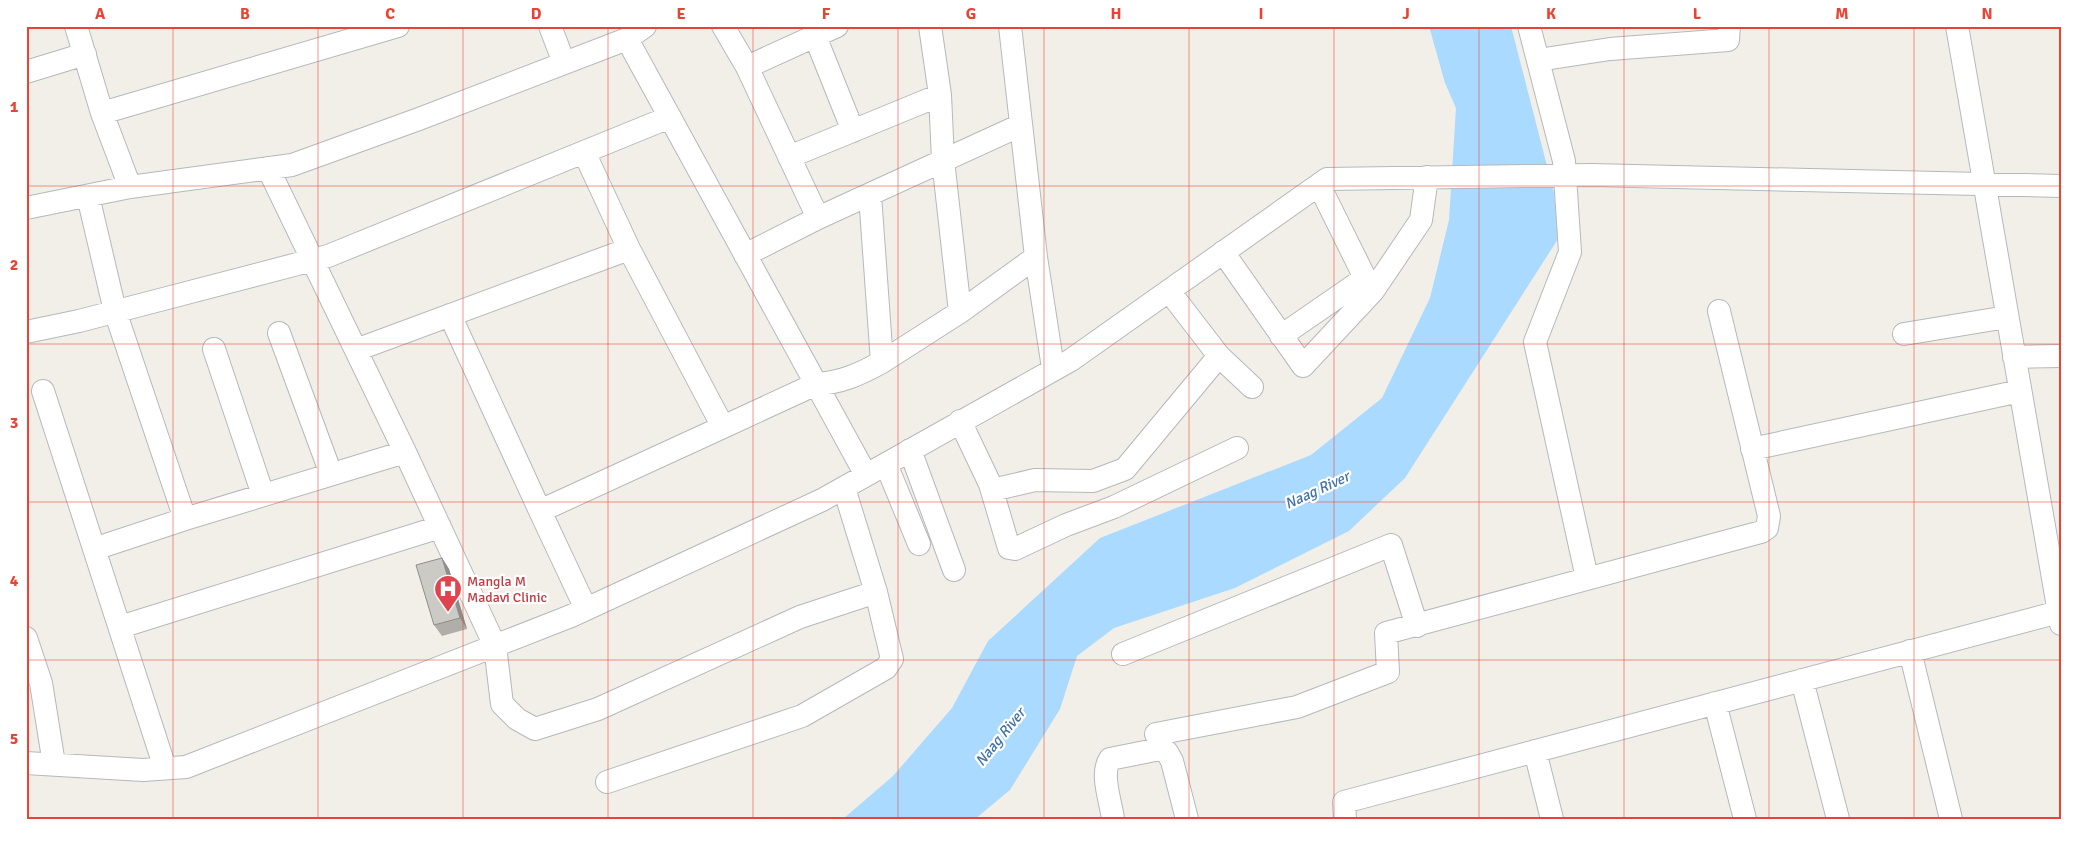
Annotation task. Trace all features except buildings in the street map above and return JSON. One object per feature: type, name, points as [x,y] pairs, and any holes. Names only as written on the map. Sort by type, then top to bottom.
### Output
[{"type":"street","points":[[76,26],[102,113],[130,187]]},
{"type":"street","points":[[102,113],[398,26]]},
{"type":"street","points":[[550,26],[564,63]]},
{"type":"street","points":[[723,26],[747,67],[818,218]]},
{"type":"street","points":[[747,67],[837,26]]},
{"type":"street","points":[[930,26],[940,95],[943,160],[960,312]]},
{"type":"street","points":[[1010,26],[1036,257],[1053,368]]},
{"type":"street","points":[[1529,26],[1566,176],[1570,252],[1535,342],[1587,578]]},
{"type":"street","points":[[1538,60],[1610,49],[1728,40],[1729,26]]},
{"type":"street","points":[[1345,819],[1344,802],[1910,651],[2060,618],[1957,26]]},
{"type":"street","points":[[26,208],[130,187],[268,168],[301,161],[419,120],[564,63],[636,32],[670,117],[866,475]]},
{"type":"street","points":[[814,36],[853,130]]},
{"type":"street","points":[[26,72],[85,54]]},
{"type":"street","points":[[789,157],[940,95]]},
{"type":"street","points":[[26,332],[328,256],[670,117]]},
{"type":"street","points":[[745,255],[818,218],[1022,125]]},
{"type":"street","points":[[584,152],[628,249],[723,427]]},
{"type":"street","points":[[268,168],[405,452],[495,646],[502,704],[517,719],[535,729],[598,709],[800,617],[876,592]]},
{"type":"street","points":[[26,763],[143,770],[186,767],[586,609],[822,500],[1053,368],[1071,360],[1327,179],[1566,176],[2061,186]]},
{"type":"street","points":[[1223,252],[1304,366],[1421,220],[1431,178]]},
{"type":"street","points":[[1319,185],[1368,285]]},
{"type":"street","points":[[870,195],[882,362]]},
{"type":"street","points":[[88,196],[115,311],[186,519]]},
{"type":"street","points":[[356,350],[628,249]]},
{"type":"street","points":[[540,511],[816,384],[831,383],[855,376],[882,362],[960,312],[1036,257]]},
{"type":"street","points":[[1281,336],[1368,285]]},
{"type":"street","points":[[1169,291],[1219,356],[1252,388]]},
{"type":"street","points":[[1156,734],[1297,707],[1388,672],[1386,633],[1762,532],[1767,528],[1769,516],[1719,311]]},
{"type":"street","points":[[450,315],[586,609]]},
{"type":"street","points":[[1904,334],[2007,317]]},
{"type":"street","points":[[279,333],[330,474]]},
{"type":"street","points":[[214,350],[262,495]]},
{"type":"street","points":[[992,490],[1036,480],[1093,481],[1125,469],[1219,356]]},
{"type":"street","points":[[2014,357],[2061,356]]},
{"type":"street","points":[[43,391],[165,768]]},
{"type":"street","points":[[1752,448],[2020,391]]},
{"type":"street","points":[[960,422],[992,490],[1006,543],[1009,548],[1015,549],[1066,525],[1114,507],[1237,448]]},
{"type":"street","points":[[910,450],[954,570]]},
{"type":"street","points":[[94,549],[262,495],[405,452]]},
{"type":"street","points":[[886,464],[920,544]]},
{"type":"street","points":[[607,782],[802,716],[886,668],[892,659],[876,592],[844,488]]},
{"type":"street","points":[[120,627],[440,527]]},
{"type":"street","points":[[1123,654],[1391,545],[1417,626]]},
{"type":"street","points":[[26,638],[42,683],[54,764]]},
{"type":"street","points":[[1910,651],[1950,819]]},
{"type":"street","points":[[1802,680],[1838,819]]},
{"type":"street","points":[[1715,703],[1745,819]]},
{"type":"street","points":[[1114,819],[1106,777],[1106,764],[1110,759],[1160,749],[1167,752],[1172,760],[1187,819]]},
{"type":"street","points":[[1535,751],[1552,819]]},
{"type":"water","name":"Naag River","points":[[1429,26],[1511,26],[1554,193],[1558,239],[1405,478],[1349,531],[1235,588],[1114,628],[1077,656],[1060,709],[1010,790],[975,819],[843,819],[893,776],[952,708],[988,641],[1100,538],[1311,455],[1382,398],[1430,298],[1449,220],[1456,108],[1445,83]]},
{"type":"place","name":"Mangla M Madavi Clinic","points":[[448,613]]}]
